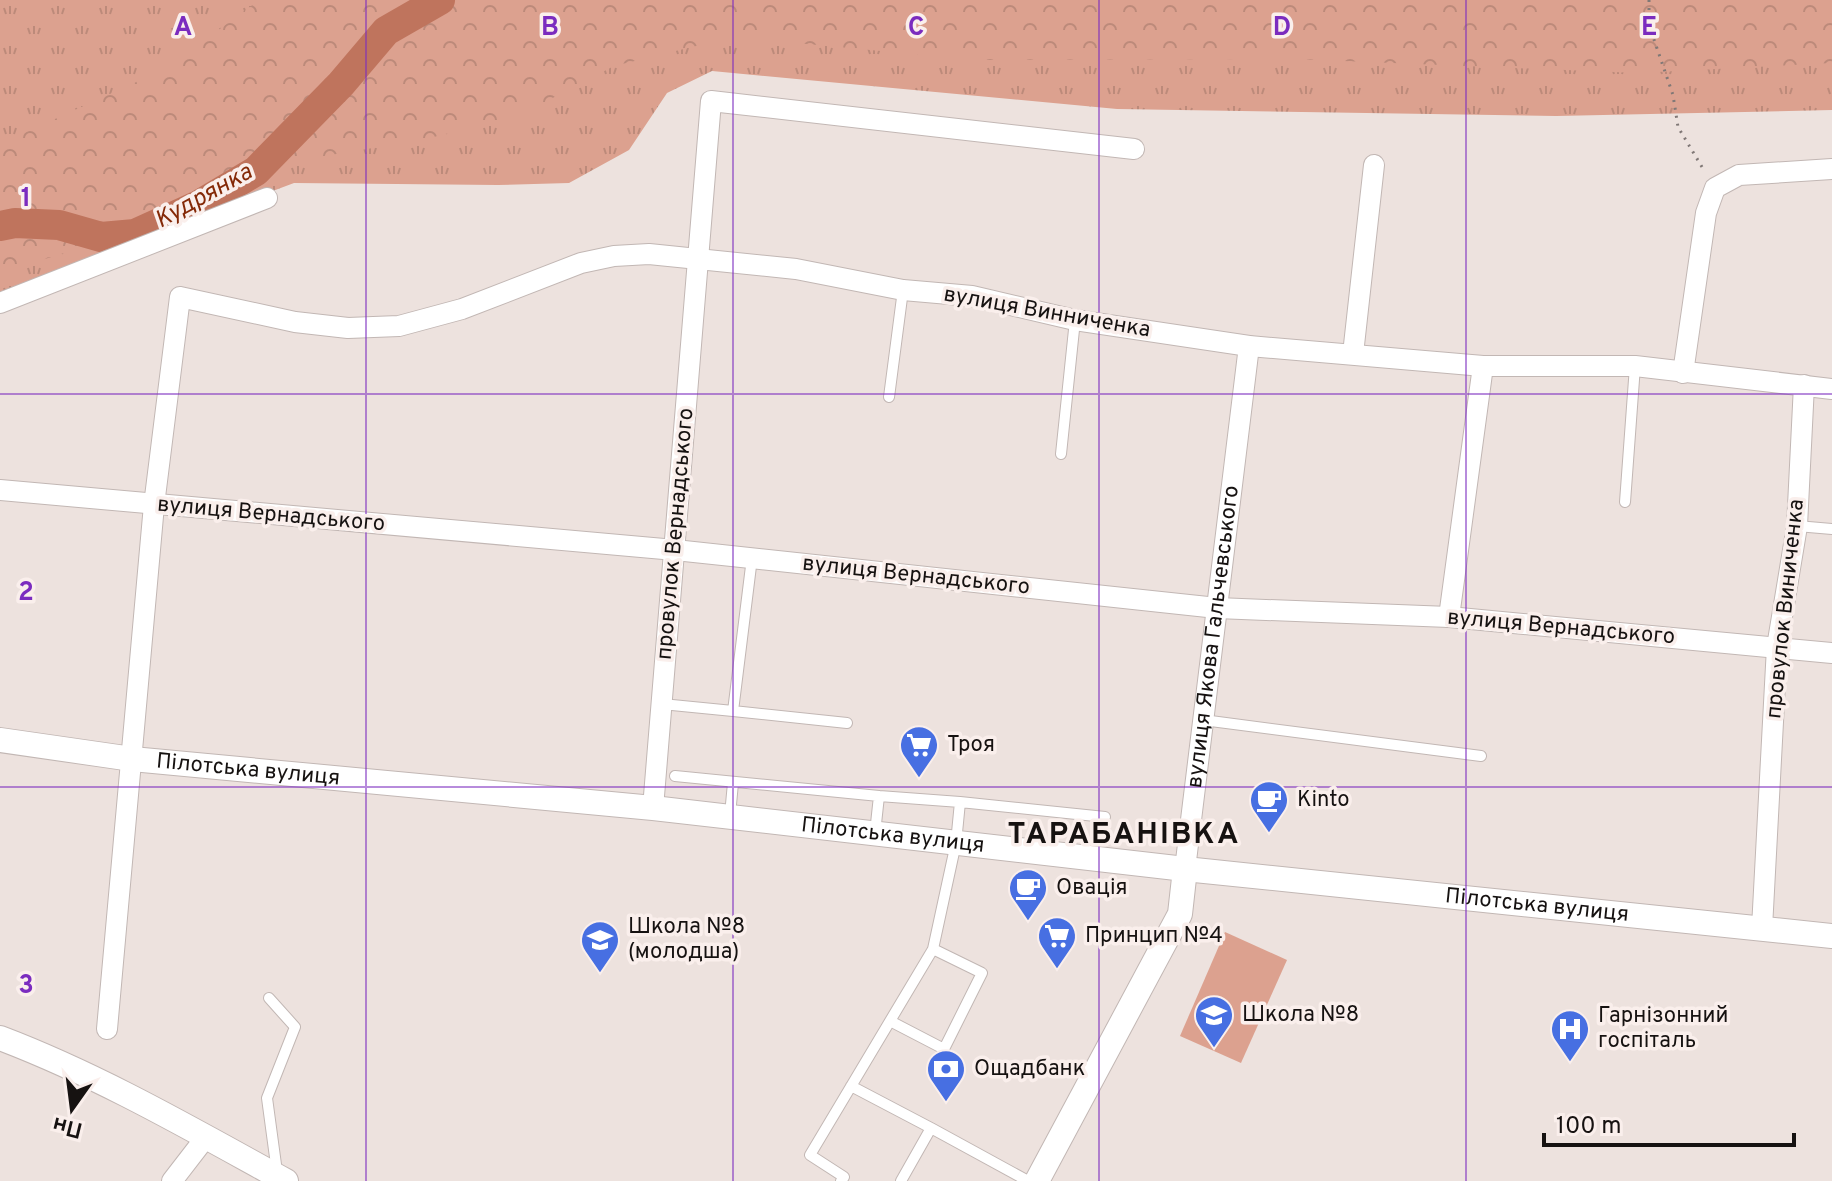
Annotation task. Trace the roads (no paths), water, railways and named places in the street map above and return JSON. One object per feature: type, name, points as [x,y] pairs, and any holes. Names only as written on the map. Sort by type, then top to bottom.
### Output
[{"type":"street","name":"провулок Вернадського","points":[[653,808],[711,101],[1134,149]]},
{"type":"street","points":[[1353,354],[1374,165]]},
{"type":"street","points":[[1683,373],[1706,213],[1715,188],[1739,175],[1832,169]]},
{"type":"street","points":[[0,303],[267,198]]},
{"type":"street","name":"вулиця Винниченка","points":[[154,505],[180,297],[295,322],[348,328],[399,326],[462,309],[581,263],[614,256],[649,254],[796,269],[903,290],[972,296],[1075,320],[1249,346],[1483,366],[1635,366],[1832,389]]},
{"type":"street","name":"вулиця Якова Гальчевського","points":[[1037,1181],[1180,914],[1249,346]]},
{"type":"street","points":[[1449,617],[1483,366]]},
{"type":"street","name":"провулок Виниченка","points":[[1762,928],[1777,647],[1797,526],[1804,385]]},
{"type":"street","name":"вулиця Вернадського","points":[[0,490],[675,550],[1217,608],[1449,617],[1832,653]]},
{"type":"street","points":[[107,1029],[154,505]]},
{"type":"street","name":"Пілотська вулиця","points":[[0,740],[132,759],[653,808],[1185,869],[1832,936]]},
{"type":"street","points":[[0,1038],[103,1082],[282,1179]]},
{"type":"street","points":[[172,1181],[206,1137]]},
{"type":"lane","points":[[889,397],[903,290]]},
{"type":"lane","points":[[1061,454],[1075,320]]},
{"type":"lane","points":[[1625,502],[1635,366]]},
{"type":"lane","points":[[1797,526],[1832,529]]},
{"type":"lane","points":[[733,711],[752,558]]},
{"type":"lane","points":[[662,704],[847,723]]},
{"type":"lane","points":[[1203,720],[1481,756]]},
{"type":"lane","points":[[675,776],[1105,817]]},
{"type":"lane","points":[[730,817],[733,783]]},
{"type":"lane","points":[[875,833],[879,796]]},
{"type":"lane","points":[[841,1181],[844,1177],[810,1155],[933,949],[956,843],[960,802]]},
{"type":"lane","points":[[890,1021],[944,1049],[982,973],[933,949]]},
{"type":"lane","points":[[269,998],[295,1027],[267,1098],[282,1179]]},
{"type":"lane","points":[[851,1086],[1028,1181]]},
{"type":"lane","points":[[901,1181],[931,1128]]},
{"type":"waterway","name":"Кудрянка","points":[[0,226],[15,223],[59,225],[101,237],[135,234],[199,205],[256,171],[341,84],[386,31],[440,0]]},
{"type":"place","name":"Троя","points":[[919,779]]},
{"type":"place","name":"Kinto","points":[[1269,834]]},
{"type":"place","name":"Овація","points":[[1028,922]]},
{"type":"place","name":"Принцип №4","points":[[1057,970]]},
{"type":"place","name":"Школа №8 (молодша)","points":[[600,974]]},
{"type":"place","name":"Школа №8","points":[[1214,1049]]},
{"type":"place","name":"Гарнізонний госпіталь","points":[[1570,1063]]},
{"type":"place","name":"Ощадбанк","points":[[946,1103]]},
{"type":"district","name":"ТАРАБАНІВКА","points":[[1124,835]]}]
